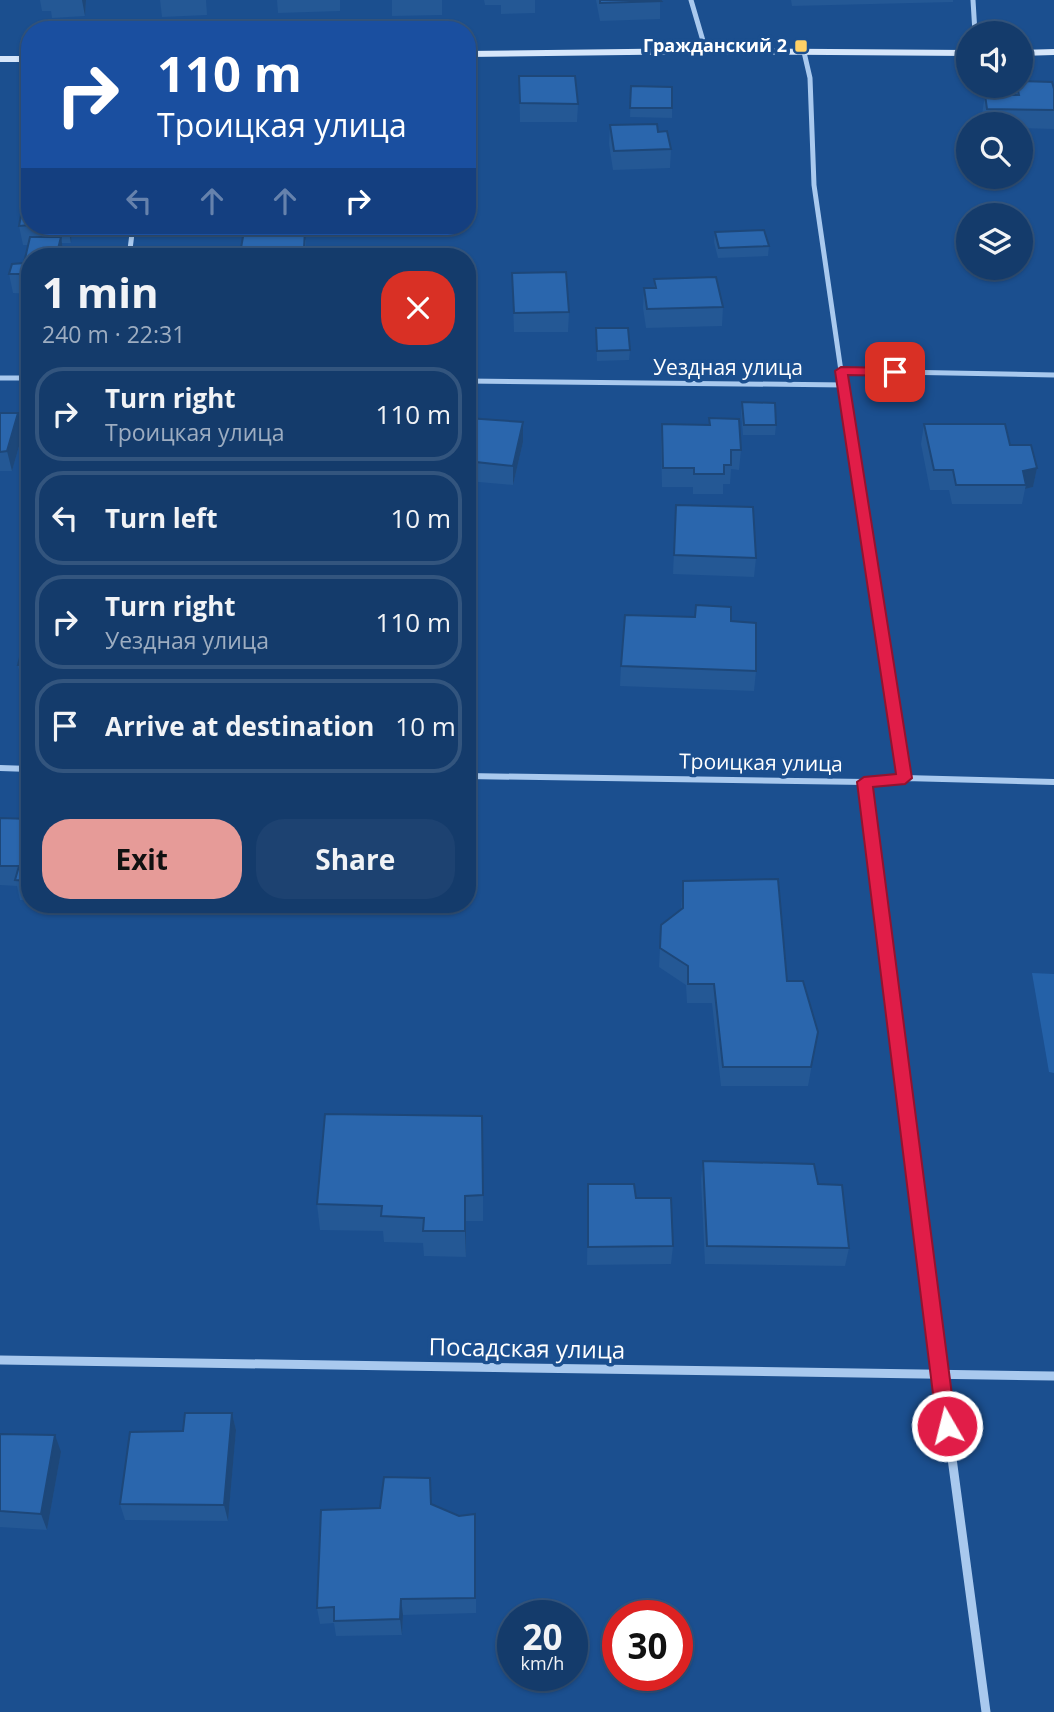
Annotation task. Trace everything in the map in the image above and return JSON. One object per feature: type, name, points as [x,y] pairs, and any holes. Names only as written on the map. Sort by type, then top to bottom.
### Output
[{"type":"street","points":[[691,0],[706,51]]},
{"type":"street","points":[[973,0],[974,21]]},
{"type":"street","points":[[476,54],[706,51],[956,53]]},
{"type":"street","points":[[804,51],[810,78],[814,185],[882,645],[905,778]]},
{"type":"street","points":[[1033,53],[1054,52]]},
{"type":"street","points":[[0,59],[21,59]]},
{"type":"street","points":[[841,371],[1054,375]]},
{"type":"street","points":[[0,378],[21,378]]},
{"type":"street","name":"Уездная улица","points":[[476,381],[845,384]]},
{"type":"street","points":[[0,768],[21,769]]},
{"type":"street","name":"Троицкая улица","points":[[476,776],[864,782],[905,778],[1054,782]]},
{"type":"street","points":[[864,782],[939,1374],[986,1712]]},
{"type":"street","name":"Посадская улица","points":[[0,1360],[1054,1376]]},
{"type":"shaded area","points":[[1032,973],[1054,974],[1054,1073],[1049,1072]]},
{"type":"building","points":[[600,0],[660,0],[661,1],[600,3]]},
{"type":"building","points":[[519,76],[575,76],[578,104],[520,103]]},
{"type":"building","points":[[1033,81],[1052,82],[1054,110],[987,109],[985,98],[1033,98]]},
{"type":"building","points":[[631,86],[672,87],[672,108],[630,108]]},
{"type":"building","points":[[657,124],[658,132],[667,131],[671,149],[614,151],[610,125]]},
{"type":"building","points":[[764,230],[769,246],[719,248],[715,232]]},
{"type":"building","points":[[243,235],[305,235],[304,248],[241,248]]},
{"type":"building","points":[[30,237],[61,237],[58,248],[27,248]]},
{"type":"building","points":[[21,263],[21,274],[9,274],[12,264]]},
{"type":"building","points":[[566,272],[569,312],[514,313],[512,273]]},
{"type":"building","points":[[716,277],[723,307],[647,309],[644,288],[656,288],[654,279]]},
{"type":"building","points":[[596,328],[628,328],[630,350],[597,351]]},
{"type":"building","points":[[742,402],[775,403],[776,425],[744,425]]},
{"type":"building","points":[[0,413],[18,413],[7,451],[0,452]]},
{"type":"building","points":[[709,418],[739,419],[741,450],[731,450],[731,465],[724,465],[724,474],[694,474],[694,468],[663,468],[662,424],[710,425]]},
{"type":"building","points":[[476,419],[523,422],[513,466],[476,462]]},
{"type":"building","points":[[924,424],[1005,424],[1010,445],[1031,445],[1037,468],[1023,471],[1026,485],[956,485],[953,470],[934,470]]},
{"type":"building","points":[[676,505],[753,507],[756,558],[674,555]]},
{"type":"building","points":[[696,605],[731,607],[731,621],[756,623],[756,671],[621,666],[625,615],[695,617]]},
{"type":"building","points":[[0,818],[21,819],[21,880],[15,880],[19,866],[0,866]]},
{"type":"building","points":[[778,879],[787,981],[803,981],[818,1032],[811,1067],[723,1067],[714,984],[688,984],[688,966],[660,948],[661,925],[683,908],[683,881]]},
{"type":"building","points":[[325,1114],[482,1116],[483,1195],[465,1196],[465,1231],[423,1231],[424,1218],[381,1216],[382,1206],[317,1204]]},
{"type":"building","points":[[703,1161],[814,1164],[818,1184],[842,1185],[849,1248],[707,1246]]},
{"type":"building","points":[[588,1184],[634,1184],[636,1198],[671,1198],[673,1246],[588,1247]]},
{"type":"building","points":[[185,1413],[232,1413],[224,1505],[120,1504],[130,1432],[183,1431]]},
{"type":"building","points":[[0,1434],[55,1435],[41,1514],[0,1511]]},
{"type":"building","points":[[384,1477],[430,1478],[431,1504],[459,1516],[475,1514],[475,1598],[401,1599],[400,1619],[334,1621],[334,1607],[317,1608],[321,1510],[380,1508]]},
{"type":"place","name":"Гражданский 2","points":[[801,46]]},
{"type":"route","points":[[895,372],[841,371],[905,778],[864,782],[899,1072],[947,1426]]}]
